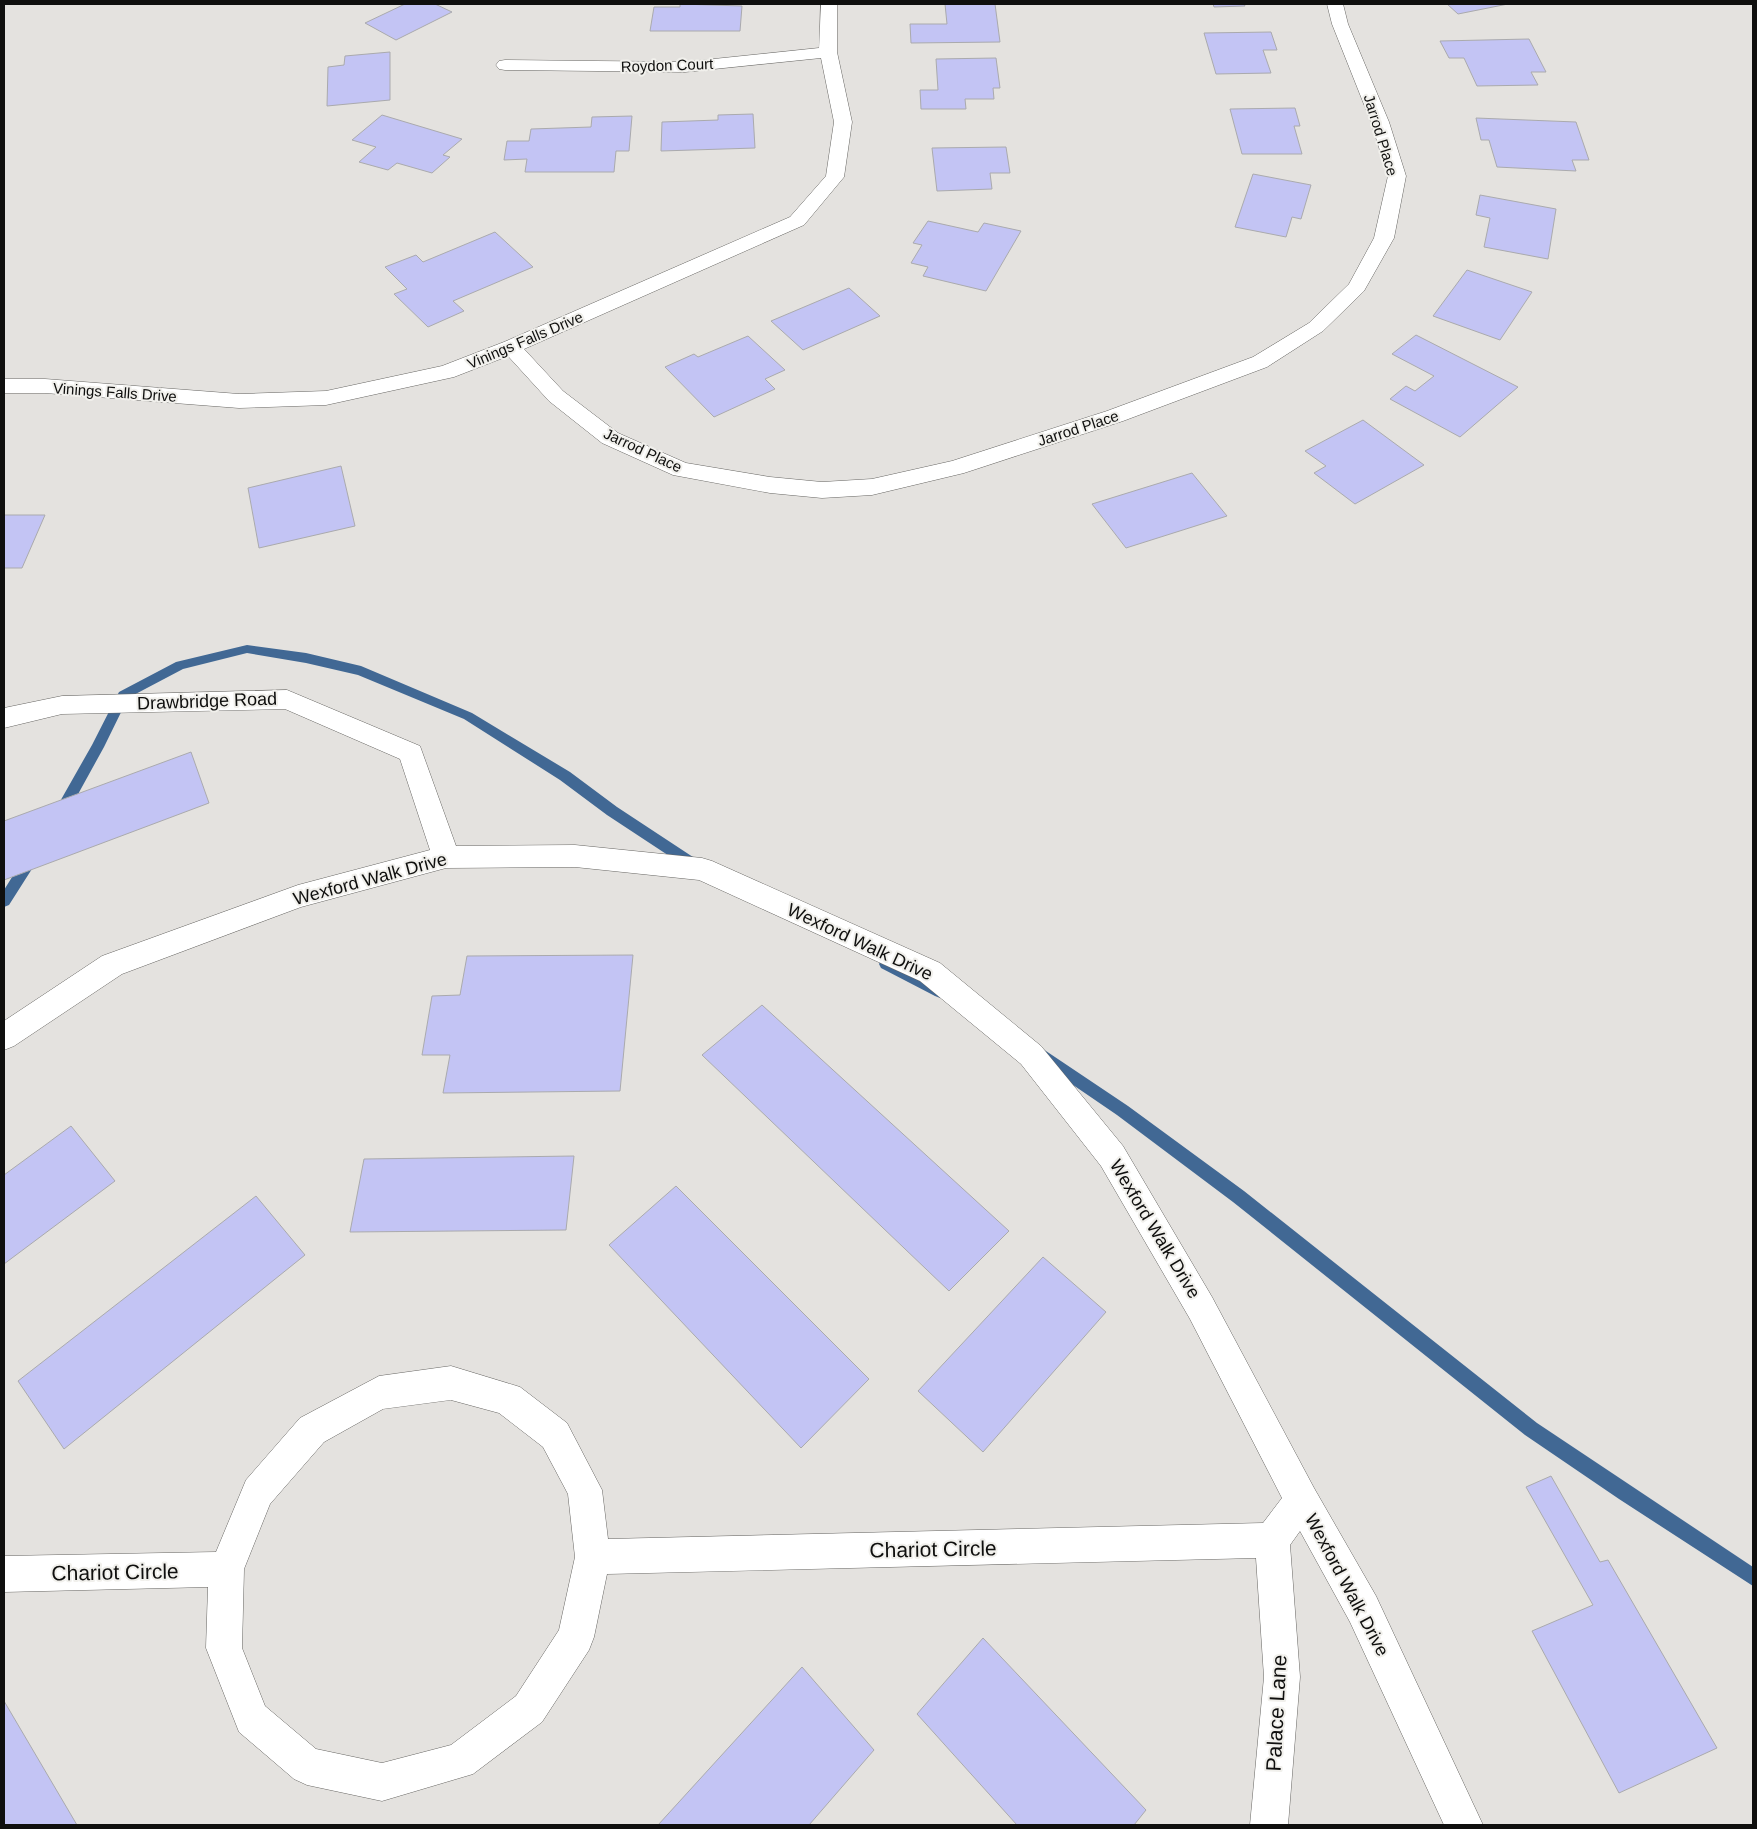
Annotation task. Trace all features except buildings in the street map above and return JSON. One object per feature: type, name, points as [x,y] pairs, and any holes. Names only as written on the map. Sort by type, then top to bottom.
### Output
[{"type":"street","name":"Vinings Falls Drive","points":[[4,386],[45,386],[239,401],[326,398],[447,372],[511,347],[796,221],[835,177],[843,122],[828,52],[827,17],[830,4]]},
{"type":"street","name":"Jarrod Place","points":[[511,347],[556,396],[610,438],[681,470],[770,485],[822,490],[872,487],[956,468],[1115,416],[1260,362],[1316,327],[1356,287],[1384,238],[1386,229],[1396,176],[1380,122],[1340,24],[1335,4]]},
{"type":"street","name":"Roydon Court","points":[[505,65],[685,67],[828,52]]},
{"type":"street","name":"Drawbridge Road","points":[[4,718],[62,705],[287,699],[411,753],[446,857]]},
{"type":"street","name":"Wexford Walk Drive","points":[[4,1037],[112,965],[298,896],[446,857],[575,856],[702,869],[930,972],[1031,1055],[1112,1156],[1201,1308],[1302,1500],[1363,1609],[1464,1825]]},
{"type":"street","points":[[451,1383],[508,1399],[555,1435],[585,1490],[593,1557],[576,1637],[529,1709],[460,1761],[382,1782],[307,1766],[252,1719],[224,1648],[226,1569],[258,1492],[312,1430],[380,1393],[451,1383]]},
{"type":"street","points":[[1272,1540],[1302,1500]]},
{"type":"street","name":"Chariot Circle","points":[[593,1557],[1272,1540]]},
{"type":"street","name":"Palace Lane","points":[[1269,1825],[1282,1677],[1272,1540]]},
{"type":"street","name":"Chariot Circle","points":[[4,1574],[226,1569]]},
{"type":"waterway","points":[[61,812],[98,747],[123,695],[180,665],[247,649],[306,658],[361,671],[468,716],[565,776],[612,811],[694,865]]},
{"type":"waterway","points":[[4,901],[32,857]]},
{"type":"waterway","points":[[886,964],[940,992]]},
{"type":"waterway","points":[[1043,1056],[1122,1110],[1239,1196],[1531,1429],[1753,1577]]}]
